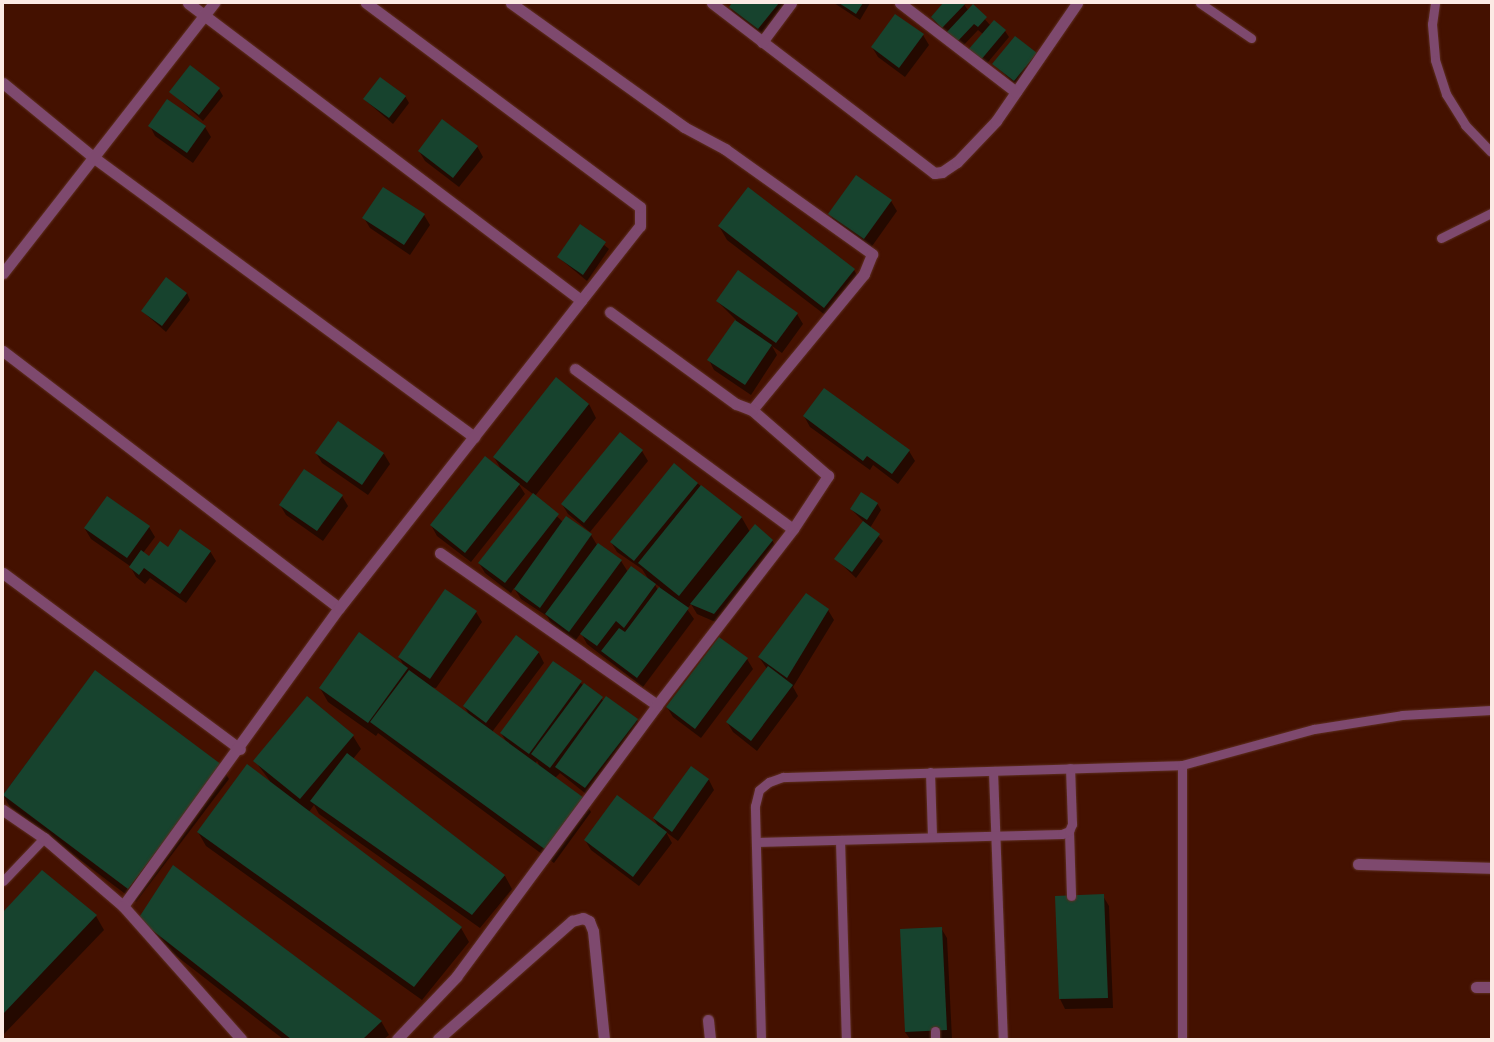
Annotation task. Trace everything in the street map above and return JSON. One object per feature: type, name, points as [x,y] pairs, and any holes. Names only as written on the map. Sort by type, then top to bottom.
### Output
[{"type":"street","points":[[188,3],[581,300]]},
{"type":"street","points":[[3,273],[214,3]]},
{"type":"street","points":[[123,906],[240,749],[339,608],[640,226],[640,207],[366,3]]},
{"type":"street","points":[[511,3],[684,127],[725,149],[872,254],[864,274],[752,410]]},
{"type":"street","points":[[712,3],[934,173],[942,172],[957,162],[996,121],[1077,3]]},
{"type":"street","points":[[762,42],[791,3]]},
{"type":"street","points":[[900,3],[1016,92]]},
{"type":"street","points":[[3,83],[93,157],[474,437]]},
{"type":"street","points":[[397,1039],[456,977],[657,705],[793,529],[828,476],[752,410],[736,404],[610,312]]},
{"type":"street","points":[[3,351],[339,608]]},
{"type":"street","points":[[575,369],[793,529]]},
{"type":"street","points":[[440,553],[657,705]]},
{"type":"street","points":[[3,573],[240,749]]},
{"type":"street","points":[[3,810],[44,838],[123,906],[241,1039]]},
{"type":"street","points":[[1358,864],[1491,868]]},
{"type":"street","points":[[438,1039],[572,921],[583,918],[589,921],[593,931],[604,1039]]},
{"type":"street","points":[[1476,987],[1491,987]]},
{"type":"street","points":[[708,1020],[710,1039]]},
{"type":"lane","points":[[1200,3],[1251,38]]},
{"type":"lane","points":[[1435,3],[1432,24],[1435,60],[1446,94],[1464,125],[1491,152]]},
{"type":"lane","points":[[1441,238],[1491,213]]},
{"type":"lane","points":[[761,1039],[755,806],[759,790],[769,782],[783,777],[1182,765],[1298,732],[1402,715],[1491,710]]},
{"type":"lane","points":[[1182,765],[1182,1039]]},
{"type":"lane","points":[[1070,768],[1069,831],[1071,896]]},
{"type":"lane","points":[[993,770],[1003,1039]]},
{"type":"lane","points":[[930,772],[932,837]]},
{"type":"lane","points":[[756,842],[995,836],[1069,831]]},
{"type":"lane","points":[[3,881],[44,838]]},
{"type":"lane","points":[[840,840],[846,1039]]},
{"type":"building","points":[[732,3],[779,3],[758,29],[729,7]]},
{"type":"building","points":[[839,3],[863,3],[856,14]]},
{"type":"building","points":[[943,3],[966,3],[942,28],[931,17]]},
{"type":"building","points":[[973,4],[987,17],[978,27],[974,24],[957,42],[946,33]]},
{"type":"building","points":[[895,14],[924,34],[899,68],[871,47]]},
{"type":"building","points":[[994,20],[1006,30],[980,61],[968,50]]},
{"type":"building","points":[[1015,36],[1037,53],[1014,81],[992,64]]},
{"type":"building","points":[[190,65],[220,88],[199,115],[169,92]]},
{"type":"building","points":[[380,77],[406,96],[389,118],[363,99]]},
{"type":"building","points":[[167,99],[206,126],[187,153],[148,126]]},
{"type":"building","points":[[442,119],[478,146],[453,178],[418,151]]},
{"type":"building","points":[[856,175],[892,200],[864,239],[828,214]]},
{"type":"building","points":[[383,187],[425,214],[404,245],[362,218]]},
{"type":"building","points":[[748,187],[855,269],[824,308],[718,226]]},
{"type":"building","points":[[580,224],[606,242],[583,275],[557,257]]},
{"type":"building","points":[[738,270],[798,313],[776,343],[716,301]]},
{"type":"building","points":[[166,277],[187,293],[162,326],[141,311]]},
{"type":"building","points":[[735,320],[772,345],[745,385],[707,360]]},
{"type":"building","points":[[556,377],[589,404],[527,483],[493,457]]},
{"type":"building","points":[[824,388],[910,450],[892,474],[867,456],[863,461],[803,416]]},
{"type":"building","points":[[338,421],[384,453],[362,485],[315,453]]},
{"type":"building","points":[[620,432],[643,450],[584,523],[561,504]]},
{"type":"building","points":[[485,456],[520,484],[465,553],[430,525]]},
{"type":"building","points":[[674,463],[698,483],[634,561],[610,542]]},
{"type":"building","points":[[304,469],[343,495],[317,531],[279,505]]},
{"type":"building","points":[[701,485],[742,517],[679,596],[638,563]]},
{"type":"building","points":[[861,492],[878,503],[867,520],[850,509]]},
{"type":"building","points":[[533,493],[559,514],[505,583],[478,563]]},
{"type":"building","points":[[107,496],[150,526],[127,558],[84,528]]},
{"type":"building","points":[[566,516],[592,534],[540,608],[514,589]]},
{"type":"building","points":[[863,521],[880,534],[852,572],[834,559]]},
{"type":"building","points":[[755,524],[773,540],[714,614],[690,604]]},
{"type":"building","points":[[180,529],[211,551],[180,594],[144,568],[139,575],[129,567],[141,550],[149,556],[160,541],[168,547]]},
{"type":"building","points":[[598,543],[622,560],[569,632],[545,614]]},
{"type":"building","points":[[631,566],[656,584],[624,628],[616,621],[597,646],[580,634]]},
{"type":"building","points":[[659,587],[689,608],[637,678],[601,651],[619,628],[625,632]]},
{"type":"building","points":[[445,589],[477,611],[430,679],[398,657]]},
{"type":"building","points":[[806,593],[829,609],[787,678],[758,657]]},
{"type":"building","points":[[359,632],[408,668],[368,723],[319,688]]},
{"type":"building","points":[[516,635],[539,652],[486,723],[463,706]]},
{"type":"building","points":[[719,637],[748,658],[695,729],[666,707]]},
{"type":"building","points":[[553,661],[582,681],[529,754],[500,733]]},
{"type":"building","points":[[768,666],[793,685],[751,741],[726,722]]},
{"type":"building","points":[[95,670],[222,765],[128,889],[3,795]]},
{"type":"building","points":[[409,670],[584,798],[546,850],[370,722]]},
{"type":"building","points":[[584,683],[603,697],[550,768],[531,754]]},
{"type":"building","points":[[307,696],[354,735],[300,799],[253,761]]},
{"type":"building","points":[[606,696],[638,719],[585,788],[555,767]]},
{"type":"building","points":[[347,753],[505,875],[472,915],[310,801]]},
{"type":"building","points":[[247,764],[462,927],[414,987],[197,832]]},
{"type":"building","points":[[691,766],[709,779],[672,832],[653,818]]},
{"type":"building","points":[[617,795],[667,832],[633,877],[584,840]]},
{"type":"building","points":[[173,865],[382,1021],[363,1039],[291,1039],[138,919]]},
{"type":"building","points":[[42,870],[97,915],[3,1014],[3,912]]},
{"type":"building","points":[[1104,894],[1108,998],[1059,999],[1055,896]]},
{"type":"building","points":[[942,927],[947,1030],[905,1032],[900,929]]}]
